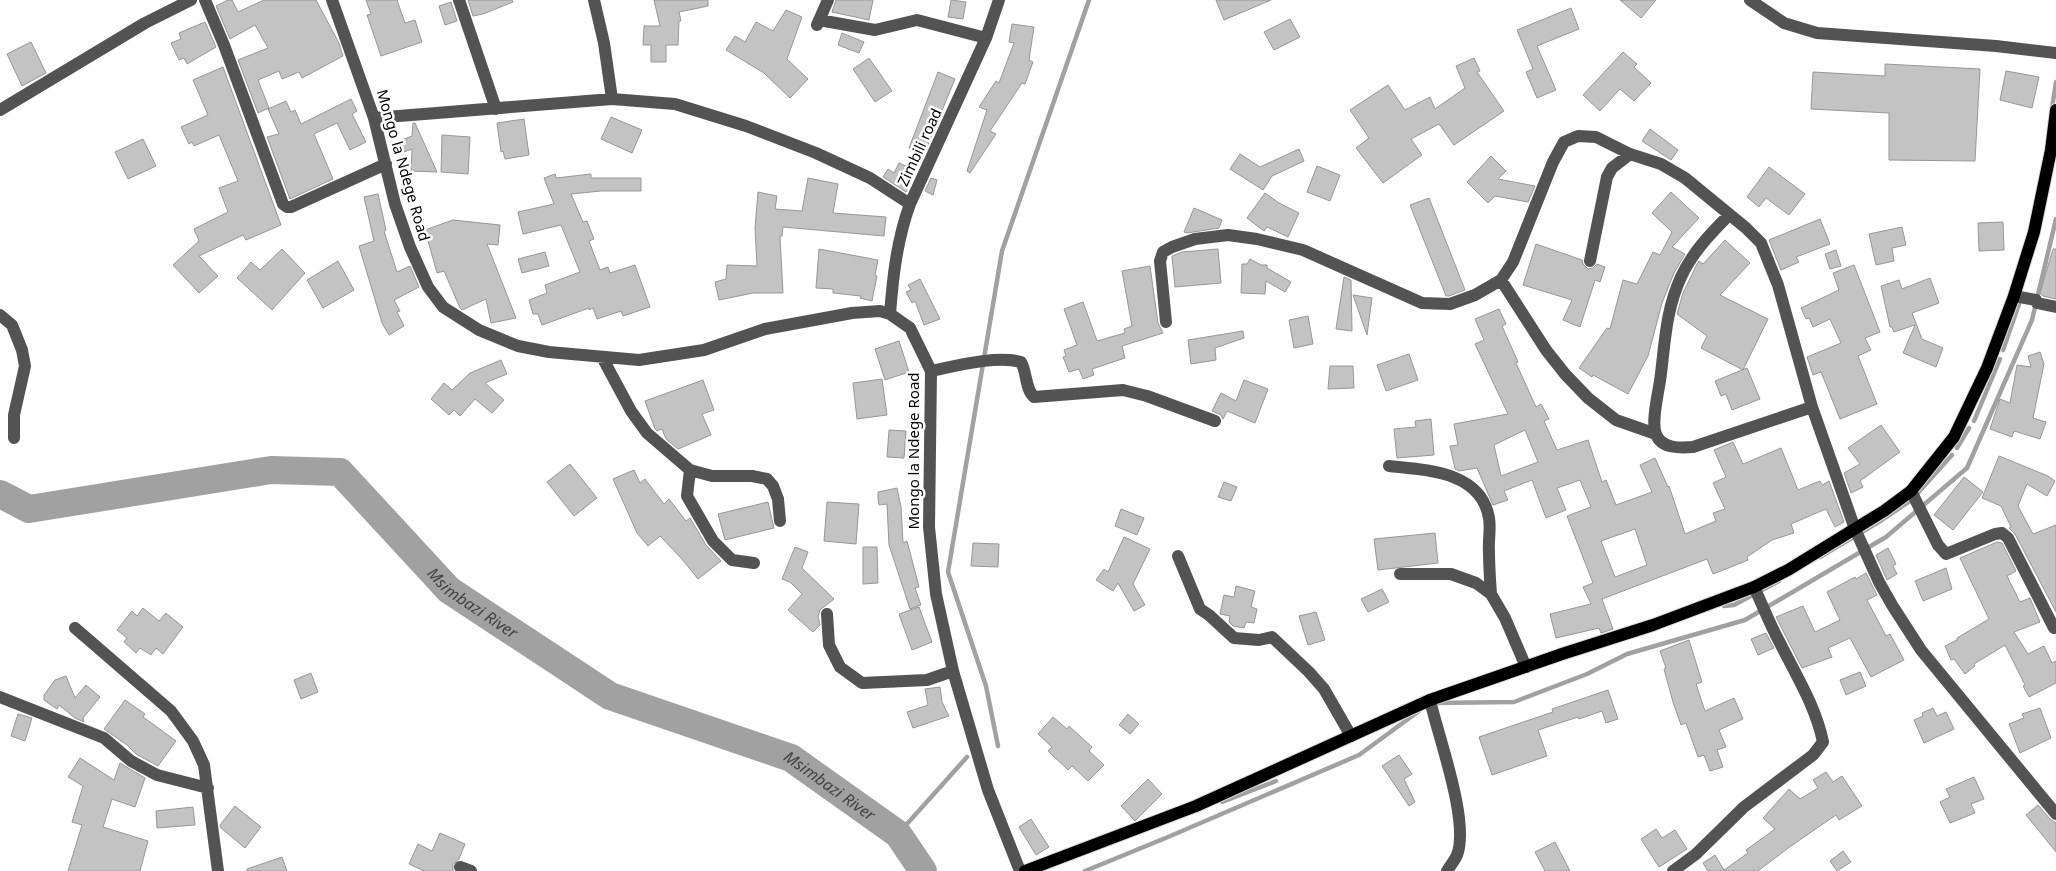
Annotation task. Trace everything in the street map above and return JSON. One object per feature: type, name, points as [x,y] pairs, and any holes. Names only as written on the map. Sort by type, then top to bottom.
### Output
[{"type":"main road","points":[[1025,871],[1196,806],[1430,700],[1526,666],[1653,625],[1754,587],[1788,570],[1884,511],[1911,491],[1954,437],[1987,368],[2014,296],[2034,232],[2051,150],[2056,110]]},
{"type":"street","points":[[0,110],[145,23],[191,0]]},
{"type":"street","points":[[205,0],[224,45],[283,204],[287,208],[386,164]]},
{"type":"street","name":"Mongo la Ndege Road","points":[[332,0],[374,118],[395,204],[410,247],[428,287],[443,307],[480,330],[518,346],[549,352],[639,360],[704,350],[765,329],[824,317],[880,312],[890,314],[910,328],[931,371],[928,527],[936,594],[953,671],[988,790],[1020,871]]},
{"type":"street","points":[[459,0],[496,109]]},
{"type":"street","points":[[594,0],[604,43],[612,99]]},
{"type":"street","points":[[828,0],[818,22],[875,30],[917,20],[986,38]]},
{"type":"street","name":"Zimbili road","points":[[890,314],[893,273],[899,240],[910,204],[986,38],[999,0]]},
{"type":"street","points":[[1750,0],[1784,22],[1817,32],[1996,46],[2056,53]]},
{"type":"street","points":[[374,118],[612,99],[675,104],[746,126],[816,153],[870,178],[910,204]]},
{"type":"street","points":[[1166,322],[1160,261],[1163,252],[1195,239],[1228,235],[1257,239],[1303,250],[1422,303],[1450,304],[1475,295],[1501,280],[1513,262],[1553,162],[1564,142],[1578,136],[1596,137],[1630,154],[1662,164],[1685,178],[1761,243],[1770,261],[1812,407],[1855,529],[1879,582],[1921,650],[2052,800],[2056,814]]},
{"type":"street","points":[[1590,261],[1607,177],[1612,168],[1630,154]]},
{"type":"street","points":[[1729,215],[1698,248],[1681,277],[1673,298],[1664,336],[1662,370],[1655,420],[1656,434],[1662,442],[1674,448],[1693,447],[1812,407]]},
{"type":"street","points":[[1501,280],[1546,350],[1582,392],[1616,420],[1656,434]]},
{"type":"street","points":[[2014,296],[2036,300],[2037,303],[2056,307]]},
{"type":"street","points":[[0,314],[12,325],[22,350],[25,366],[14,415],[14,438]]},
{"type":"street","points":[[602,357],[631,411],[647,433],[690,470],[712,476],[752,476],[767,479],[773,486],[778,499],[780,521]]},
{"type":"street","points":[[931,371],[972,363],[1013,360],[1021,362],[1025,369],[1030,393],[1034,397],[1123,390],[1148,396],[1215,422]]},
{"type":"street","points":[[1389,466],[1436,471],[1462,480],[1478,492],[1485,503],[1489,517],[1491,594]]},
{"type":"street","points":[[690,470],[687,496],[713,541],[732,560],[754,563]]},
{"type":"street","points":[[1911,491],[1938,545],[1946,554],[1995,534],[2002,533],[2008,538],[2054,628]]},
{"type":"street","points":[[1178,556],[1200,609],[1210,615],[1234,638],[1258,640],[1272,637],[1324,689],[1351,736]]},
{"type":"street","points":[[1400,574],[1451,574],[1476,583],[1491,594],[1505,618],[1526,666]]},
{"type":"street","points":[[1673,871],[1696,854],[1744,807],[1813,755],[1823,742],[1812,708],[1754,587]]},
{"type":"street","points":[[827,614],[829,645],[840,667],[862,683],[927,680],[953,671]]},
{"type":"street","points":[[75,628],[171,711],[193,741],[204,765],[218,871]]},
{"type":"street","points":[[0,697],[104,738],[131,762],[157,775],[208,788]]},
{"type":"street","points":[[1430,700],[1455,793],[1460,830],[1458,854],[1447,871]]},
{"type":"building","points":[[232,0],[238,12],[264,0],[316,0],[339,43],[343,56],[302,78],[299,72],[282,79],[279,71],[258,80],[269,108],[258,113],[238,60],[268,48],[255,25],[230,39],[216,6]]},
{"type":"building","points":[[366,0],[397,0],[405,23],[415,20],[422,42],[381,56],[367,15],[371,14]]},
{"type":"building","points":[[468,0],[512,0],[513,2],[473,16]]},
{"type":"building","points":[[654,0],[708,0],[708,6],[679,12],[681,21],[679,21],[678,45],[666,45],[666,62],[651,62],[651,45],[643,45],[644,26],[660,26]]},
{"type":"building","points":[[836,0],[873,0],[869,20],[832,12]]},
{"type":"building","points":[[951,0],[966,2],[963,19],[948,17]]},
{"type":"building","points":[[1216,0],[1271,0],[1224,20]]},
{"type":"building","points":[[1620,0],[1656,0],[1641,18]]},
{"type":"building","points":[[451,2],[457,21],[445,25],[439,6]]},
{"type":"building","points":[[1571,8],[1579,29],[1537,46],[1556,90],[1537,98],[1526,72],[1533,69],[1517,30]]},
{"type":"building","points":[[786,10],[802,17],[787,59],[808,79],[790,98],[764,73],[726,50],[735,36],[745,42],[756,22],[773,31]]},
{"type":"building","points":[[1290,19],[1300,37],[1274,50],[1264,32]]},
{"type":"building","points":[[205,22],[216,47],[187,64],[184,58],[179,60],[171,43],[181,39],[179,33]]},
{"type":"building","points":[[1012,24],[1034,27],[1029,60],[1033,62],[1025,84],[1022,83],[990,131],[996,134],[970,173],[967,171],[987,110],[979,107],[996,81],[999,83],[1014,43],[1009,42]]},
{"type":"building","points":[[842,33],[864,42],[859,53],[838,45]]},
{"type":"building","points":[[31,42],[46,73],[22,86],[7,54]]},
{"type":"building","points":[[1623,52],[1637,64],[1634,67],[1651,83],[1634,101],[1620,89],[1600,111],[1583,95]]},
{"type":"building","points":[[869,58],[892,91],[875,102],[853,69]]},
{"type":"building","points":[[1474,58],[1480,71],[1477,72],[1504,111],[1454,145],[1439,124],[1411,139],[1422,155],[1383,183],[1356,148],[1369,138],[1350,110],[1388,85],[1405,110],[1430,97],[1435,109],[1465,88],[1456,66]]},
{"type":"building","points":[[1885,64],[1980,69],[1975,161],[1889,160],[1889,113],[1811,109],[1813,72],[1885,76]]},
{"type":"building","points":[[223,67],[281,225],[246,240],[243,235],[199,256],[218,276],[199,293],[173,265],[199,241],[194,229],[228,212],[219,188],[238,181],[219,135],[194,146],[192,142],[189,144],[181,127],[208,115],[193,80]]},
{"type":"building","points":[[2006,71],[2039,77],[2032,108],[2000,100]]},
{"type":"building","points":[[938,72],[955,79],[925,152],[909,148]]},
{"type":"building","points":[[351,99],[357,111],[352,114],[366,142],[350,150],[337,123],[314,134],[333,179],[290,199],[267,137],[279,134],[268,109],[286,101],[291,112],[295,110],[301,124]]},
{"type":"building","points":[[611,117],[642,130],[632,153],[601,139]]},
{"type":"building","points":[[524,119],[529,155],[505,159],[503,151],[501,152],[497,123]]},
{"type":"building","points":[[413,123],[415,123],[437,172],[411,171],[412,149],[404,152],[399,141],[412,136]]},
{"type":"building","points":[[1650,129],[1678,150],[1671,160],[1642,141]]},
{"type":"building","points":[[442,135],[470,137],[468,174],[441,172]]},
{"type":"building","points":[[143,139],[156,166],[128,179],[115,152]]},
{"type":"building","points":[[1299,149],[1304,161],[1272,176],[1263,190],[1230,169],[1240,154],[1260,167]]},
{"type":"building","points":[[1491,156],[1506,171],[1498,179],[1535,186],[1528,202],[1495,196],[1488,203],[1467,182]]},
{"type":"building","points":[[899,163],[916,171],[906,192],[883,177],[888,169],[894,173]]},
{"type":"building","points":[[1317,166],[1340,175],[1330,201],[1307,192]]},
{"type":"building","points":[[1769,167],[1805,194],[1789,215],[1766,198],[1759,207],[1747,197]]},
{"type":"building","points":[[555,174],[556,178],[591,174],[591,178],[641,178],[641,191],[601,191],[571,194],[583,222],[587,221],[594,239],[589,241],[600,270],[608,267],[610,273],[635,265],[650,307],[623,316],[621,311],[597,319],[593,308],[589,310],[589,308],[542,325],[538,314],[533,314],[529,300],[547,293],[545,285],[580,272],[561,225],[523,234],[518,212],[554,204],[544,178]]},
{"type":"building","points":[[808,178],[838,184],[833,213],[886,217],[884,236],[783,227],[782,236],[780,236],[783,293],[753,293],[719,300],[715,282],[726,279],[727,265],[757,266],[755,228],[758,192],[777,196],[775,209],[802,211]]},
{"type":"building","points":[[931,178],[937,180],[933,195],[925,191]]},
{"type":"building","points":[[1671,192],[1699,218],[1672,247],[1685,254],[1674,273],[1662,303],[1648,356],[1628,394],[1593,375],[1592,377],[1579,368],[1607,328],[1610,329],[1623,280],[1637,284],[1653,252],[1660,255],[1672,232],[1652,213]]},
{"type":"building","points":[[1265,193],[1279,203],[1299,213],[1288,237],[1267,227],[1264,231],[1247,218]]},
{"type":"building","points":[[378,194],[386,230],[384,231],[397,272],[410,266],[419,287],[394,300],[400,311],[397,312],[404,326],[389,335],[382,323],[359,246],[374,241],[364,197]]},
{"type":"building","points":[[1429,198],[1465,290],[1449,296],[1446,296],[1410,205]]},
{"type":"building","points":[[1194,208],[1222,220],[1219,228],[1184,232]]},
{"type":"building","points":[[1820,219],[1830,244],[1796,257],[1799,262],[1781,270],[1769,240]]},
{"type":"building","points":[[453,220],[500,225],[498,245],[487,244],[516,318],[491,323],[486,299],[462,310],[444,271],[437,273],[425,230]]},
{"type":"building","points":[[2003,222],[2004,250],[1979,251],[1978,223]]},
{"type":"building","points":[[1902,227],[1906,245],[1892,248],[1894,261],[1876,265],[1869,234]]},
{"type":"building","points":[[1725,240],[1750,263],[1720,295],[1768,319],[1743,370],[1701,348],[1707,336],[1677,314],[1683,293],[1697,264],[1699,261],[1703,264]]},
{"type":"building","points":[[1536,244],[1582,260],[1588,269],[1593,268],[1597,264],[1605,267],[1600,282],[1595,280],[1580,327],[1563,320],[1572,300],[1523,285]]},
{"type":"building","points":[[282,249],[305,273],[272,310],[237,278],[251,262],[260,270]]},
{"type":"building","points":[[819,249],[878,260],[872,301],[860,298],[861,296],[833,293],[833,289],[816,288]]},
{"type":"building","points":[[1218,249],[1221,283],[1175,287],[1172,256],[1182,252]]},
{"type":"building","points":[[2053,249],[2056,249],[2056,299],[2043,296],[2040,293]]},
{"type":"building","points":[[1836,250],[1841,266],[1830,269],[1825,254]]},
{"type":"building","points":[[545,252],[549,266],[522,273],[518,259]]},
{"type":"building","points":[[1250,259],[1261,265],[1267,265],[1267,268],[1291,282],[1285,292],[1266,281],[1265,294],[1241,293],[1242,264],[1247,264]]},
{"type":"building","points":[[338,261],[354,290],[323,308],[307,280]]},
{"type":"building","points":[[1854,265],[1880,332],[1865,338],[1871,350],[1858,356],[1877,404],[1840,419],[1821,372],[1813,375],[1807,357],[1841,343],[1830,319],[1813,327],[1809,318],[1806,319],[1801,308],[1839,290],[1833,273]]},
{"type":"building","points":[[1150,266],[1158,323],[1163,333],[1122,346],[1125,358],[1092,369],[1094,375],[1083,379],[1079,369],[1069,372],[1063,357],[1066,356],[1064,350],[1077,345],[1064,309],[1083,302],[1097,341],[1125,333],[1124,329],[1132,326],[1122,271]]},
{"type":"building","points":[[1344,277],[1351,280],[1352,331],[1336,329]]},
{"type":"building","points":[[1930,278],[1939,303],[1912,313],[1922,339],[1943,348],[1936,367],[1903,353],[1915,325],[1894,332],[1892,327],[1890,327],[1881,286],[1899,280],[1902,289]]},
{"type":"building","points":[[920,279],[940,319],[924,325],[915,301],[912,303],[906,292],[911,290],[908,285]]},
{"type":"building","points":[[1353,295],[1372,298],[1367,335]]},
{"type":"building","points":[[1499,309],[1506,324],[1502,326],[1518,362],[1516,363],[1536,407],[1541,404],[1549,419],[1544,421],[1557,450],[1588,440],[1602,482],[1606,480],[1616,505],[1652,492],[1640,465],[1655,458],[1669,486],[1685,534],[1716,521],[1713,513],[1725,509],[1713,483],[1726,477],[1714,450],[1733,442],[1743,464],[1781,448],[1798,490],[1820,481],[1822,485],[1829,481],[1844,522],[1835,527],[1826,509],[1791,524],[1794,533],[1772,540],[1747,557],[1748,560],[1731,567],[1713,574],[1707,559],[1602,599],[1613,629],[1601,633],[1599,628],[1556,638],[1550,614],[1591,604],[1583,587],[1593,583],[1567,516],[1591,507],[1580,480],[1557,488],[1566,510],[1546,518],[1532,480],[1504,491],[1508,500],[1493,505],[1477,468],[1459,471],[1455,469],[1450,446],[1458,445],[1454,424],[1508,414],[1475,344],[1484,340],[1475,319]],"holes":[[[1525,430],[1538,462],[1501,476],[1494,445]],[[1635,529],[1647,565],[1615,577],[1601,541]]]},
{"type":"building","points":[[1308,316],[1313,344],[1294,348],[1289,320]]},
{"type":"building","points":[[1243,331],[1244,338],[1215,348],[1216,360],[1191,364],[1188,340]]},
{"type":"building","points":[[899,341],[909,372],[885,380],[875,349]]},
{"type":"building","points":[[2040,352],[2044,364],[2033,418],[2046,422],[2040,439],[2014,431],[2012,437],[1990,429],[2000,399],[2010,403],[2017,365],[2031,367],[2028,356]]},
{"type":"building","points":[[1409,354],[1418,380],[1386,391],[1377,365]]},
{"type":"building","points":[[501,360],[507,374],[485,383],[504,400],[492,413],[475,399],[460,416],[454,410],[449,415],[431,399],[444,383],[452,390],[470,373]]},
{"type":"building","points":[[1330,366],[1353,366],[1354,388],[1328,389]]},
{"type":"building","points":[[1747,368],[1760,399],[1732,410],[1726,394],[1721,396],[1715,381]]},
{"type":"building","points":[[882,379],[887,415],[857,419],[853,383]]},
{"type":"building","points":[[703,380],[714,410],[702,414],[711,435],[678,449],[666,439],[662,429],[657,431],[655,429],[645,401]]},
{"type":"building","points":[[1244,380],[1268,389],[1255,423],[1227,411],[1223,419],[1221,415],[1212,411],[1221,393],[1236,401]]},
{"type":"building","points":[[1431,419],[1434,455],[1397,458],[1394,429],[1416,427],[1415,421]]},
{"type":"building","points":[[1881,425],[1900,452],[1860,481],[1863,487],[1851,493],[1844,473],[1860,464],[1848,448]]},
{"type":"building","points":[[889,430],[906,431],[904,458],[887,457]]},
{"type":"building","points":[[1999,456],[2048,476],[2055,481],[2047,496],[2027,484],[2018,506],[2033,534],[2056,525],[2056,612],[2015,534],[2009,528],[2011,527],[2001,506],[1982,498]]},
{"type":"building","points":[[570,464],[597,498],[574,516],[547,482]]},
{"type":"building","points":[[634,470],[640,483],[645,479],[664,504],[669,499],[686,521],[690,518],[706,545],[721,561],[698,579],[660,536],[648,546],[637,533],[613,479]]},
{"type":"building","points":[[1964,477],[1983,492],[1953,530],[1934,515]]},
{"type":"building","points":[[1224,482],[1237,487],[1231,501],[1218,497]]},
{"type":"building","points":[[897,488],[901,507],[903,543],[907,541],[919,587],[915,588],[921,605],[910,609],[889,545],[887,504],[879,505],[878,497],[878,492]]},
{"type":"building","points":[[768,502],[774,528],[725,540],[718,514]]},
{"type":"building","points":[[827,502],[859,504],[856,544],[824,541]]},
{"type":"building","points":[[1121,509],[1144,518],[1137,535],[1115,526]]},
{"type":"building","points":[[1435,533],[1438,563],[1378,570],[1374,539]]},
{"type":"building","points":[[1124,537],[1150,549],[1133,584],[1145,605],[1134,611],[1118,583],[1113,591],[1096,580],[1104,569],[1108,572]]},
{"type":"building","points":[[1997,542],[2002,543],[2016,571],[2007,576],[2020,602],[2030,598],[2040,622],[2014,632],[2028,654],[2044,646],[2052,663],[2056,661],[2056,683],[2029,697],[2005,645],[1974,664],[1975,666],[1965,674],[1954,659],[1951,660],[1945,646],[1989,619],[1960,558]]},
{"type":"building","points":[[973,543],[999,544],[998,567],[971,566]]},
{"type":"building","points":[[795,547],[808,552],[802,568],[834,599],[820,610],[818,616],[820,625],[813,632],[788,610],[802,594],[790,582],[782,579]]},
{"type":"building","points":[[863,547],[877,547],[878,583],[863,584]]},
{"type":"building","points":[[1888,548],[1896,564],[1893,566],[1897,574],[1887,580],[1876,555]]},
{"type":"building","points":[[1946,568],[1952,589],[1923,601],[1915,581]]},
{"type":"building","points":[[1866,573],[1877,595],[1867,600],[1886,636],[1890,634],[1904,660],[1871,677],[1850,638],[1828,648],[1832,657],[1802,668],[1776,617],[1803,606],[1815,632],[1840,620],[1827,592]]},
{"type":"building","points":[[1236,586],[1255,591],[1251,607],[1257,609],[1254,623],[1246,622],[1244,628],[1233,626],[1229,622],[1230,616],[1220,614],[1224,595],[1234,597]]},
{"type":"building","points":[[1382,589],[1389,602],[1368,612],[1361,599]]},
{"type":"building","points":[[919,607],[932,642],[912,650],[899,614]]},
{"type":"building","points":[[143,608],[159,621],[166,613],[183,627],[163,654],[156,648],[151,655],[140,648],[136,653],[124,642],[127,638],[117,630],[132,611],[137,616]]},
{"type":"building","points":[[1316,612],[1325,640],[1308,645],[1299,616]]},
{"type":"building","points":[[1766,633],[1774,648],[1758,655],[1751,639]]},
{"type":"building","points":[[1689,640],[1702,682],[1696,684],[1705,711],[1734,698],[1743,719],[1719,730],[1726,747],[1717,750],[1723,767],[1710,771],[1704,755],[1698,757],[1686,723],[1681,725],[1660,651]]},
{"type":"building","points":[[1860,672],[1866,686],[1846,695],[1840,680]]},
{"type":"building","points":[[311,673],[318,692],[301,699],[294,680]]},
{"type":"building","points":[[66,676],[75,698],[86,685],[100,697],[83,718],[84,722],[75,718],[59,705],[57,709],[44,700],[44,695],[55,680]]},
{"type":"building","points":[[940,687],[942,702],[949,716],[913,728],[907,712],[928,705],[925,689]]},
{"type":"building","points":[[1608,690],[1618,719],[1606,723],[1602,711],[1538,730],[1547,756],[1492,775],[1479,737],[1553,712],[1552,709]]},
{"type":"building","points":[[125,700],[145,714],[143,717],[176,741],[158,766],[136,754],[127,745],[104,729]]},
{"type":"building","points":[[1933,708],[1937,716],[1946,712],[1954,729],[1924,743],[1914,720],[1923,716],[1922,713]]},
{"type":"building","points":[[2040,708],[2051,738],[2020,753],[2009,724],[2024,718],[2022,714]]},
{"type":"building","points":[[18,714],[32,718],[25,741],[11,736]]},
{"type":"building","points":[[1128,714],[1139,724],[1130,734],[1119,725]]},
{"type":"building","points":[[1053,717],[1067,729],[1069,726],[1092,747],[1089,751],[1104,765],[1088,781],[1072,766],[1068,770],[1048,751],[1052,747],[1038,734]]},
{"type":"building","points":[[1399,755],[1412,774],[1404,779],[1415,802],[1409,806],[1382,766]]},
{"type":"building","points":[[80,758],[114,780],[120,763],[145,778],[135,807],[112,799],[103,827],[148,841],[140,871],[68,871],[82,825],[72,822],[83,786],[68,777]]},
{"type":"building","points":[[1826,772],[1833,782],[1842,776],[1862,806],[1839,820],[1836,815],[1758,871],[1708,871],[1703,863],[1715,855],[1724,870],[1748,853],[1746,850],[1775,829],[1763,818],[1789,789],[1800,799],[1818,788],[1813,780]]},
{"type":"building","points":[[1974,777],[1984,799],[1971,804],[1975,813],[1950,823],[1940,802],[1950,797],[1946,789]]},
{"type":"building","points":[[1148,779],[1162,794],[1135,821],[1121,806]]},
{"type":"building","points":[[2038,805],[2056,823],[2056,852],[2026,815]]},
{"type":"building","points":[[235,806],[261,827],[245,848],[221,828],[220,825]]},
{"type":"building","points":[[193,807],[195,825],[157,828],[156,811]]},
{"type":"building","points":[[1031,819],[1049,847],[1036,855],[1019,827]]},
{"type":"building","points":[[1656,829],[1662,838],[1675,830],[1687,849],[1659,867],[1641,839]]},
{"type":"building","points":[[440,833],[465,844],[459,859],[453,864],[453,871],[424,871],[409,864],[418,844],[432,851]]},
{"type":"building","points":[[1555,842],[1570,871],[1545,871],[1535,852]]},
{"type":"building","points":[[1843,851],[1851,862],[1837,871],[1830,861]]},
{"type":"building","points":[[282,857],[287,871],[247,871],[247,869]]},
{"type":"waterway","points":[[998,746],[986,686],[948,572],[1002,251],[1089,0]]},
{"type":"waterway","points":[[2052,108],[2056,82]]},
{"type":"waterway","points":[[1434,703],[1514,702],[1587,674],[1627,654],[1745,620],[1886,537],[1967,468],[2032,320],[2056,219]]},
{"type":"waterway","points":[[2003,350],[2019,304]]},
{"type":"waterway","points":[[1974,421],[2000,359]]},
{"type":"waterway","points":[[1957,448],[1969,428]]},
{"type":"waterway","points":[[1916,495],[1952,455]]},
{"type":"waterway","name":"Msimbazi River","points":[[0,494],[29,509],[271,470],[340,472],[449,590],[610,696],[791,758],[898,834],[923,871]]},
{"type":"waterway","points":[[1820,557],[1910,501]]},
{"type":"waterway","points":[[1724,606],[1734,605],[1779,581]]},
{"type":"waterway","points":[[1085,871],[1359,755],[1419,711]]},
{"type":"waterway","points":[[898,834],[967,757]]},
{"type":"waterway","points":[[1222,802],[1276,781]]}]
